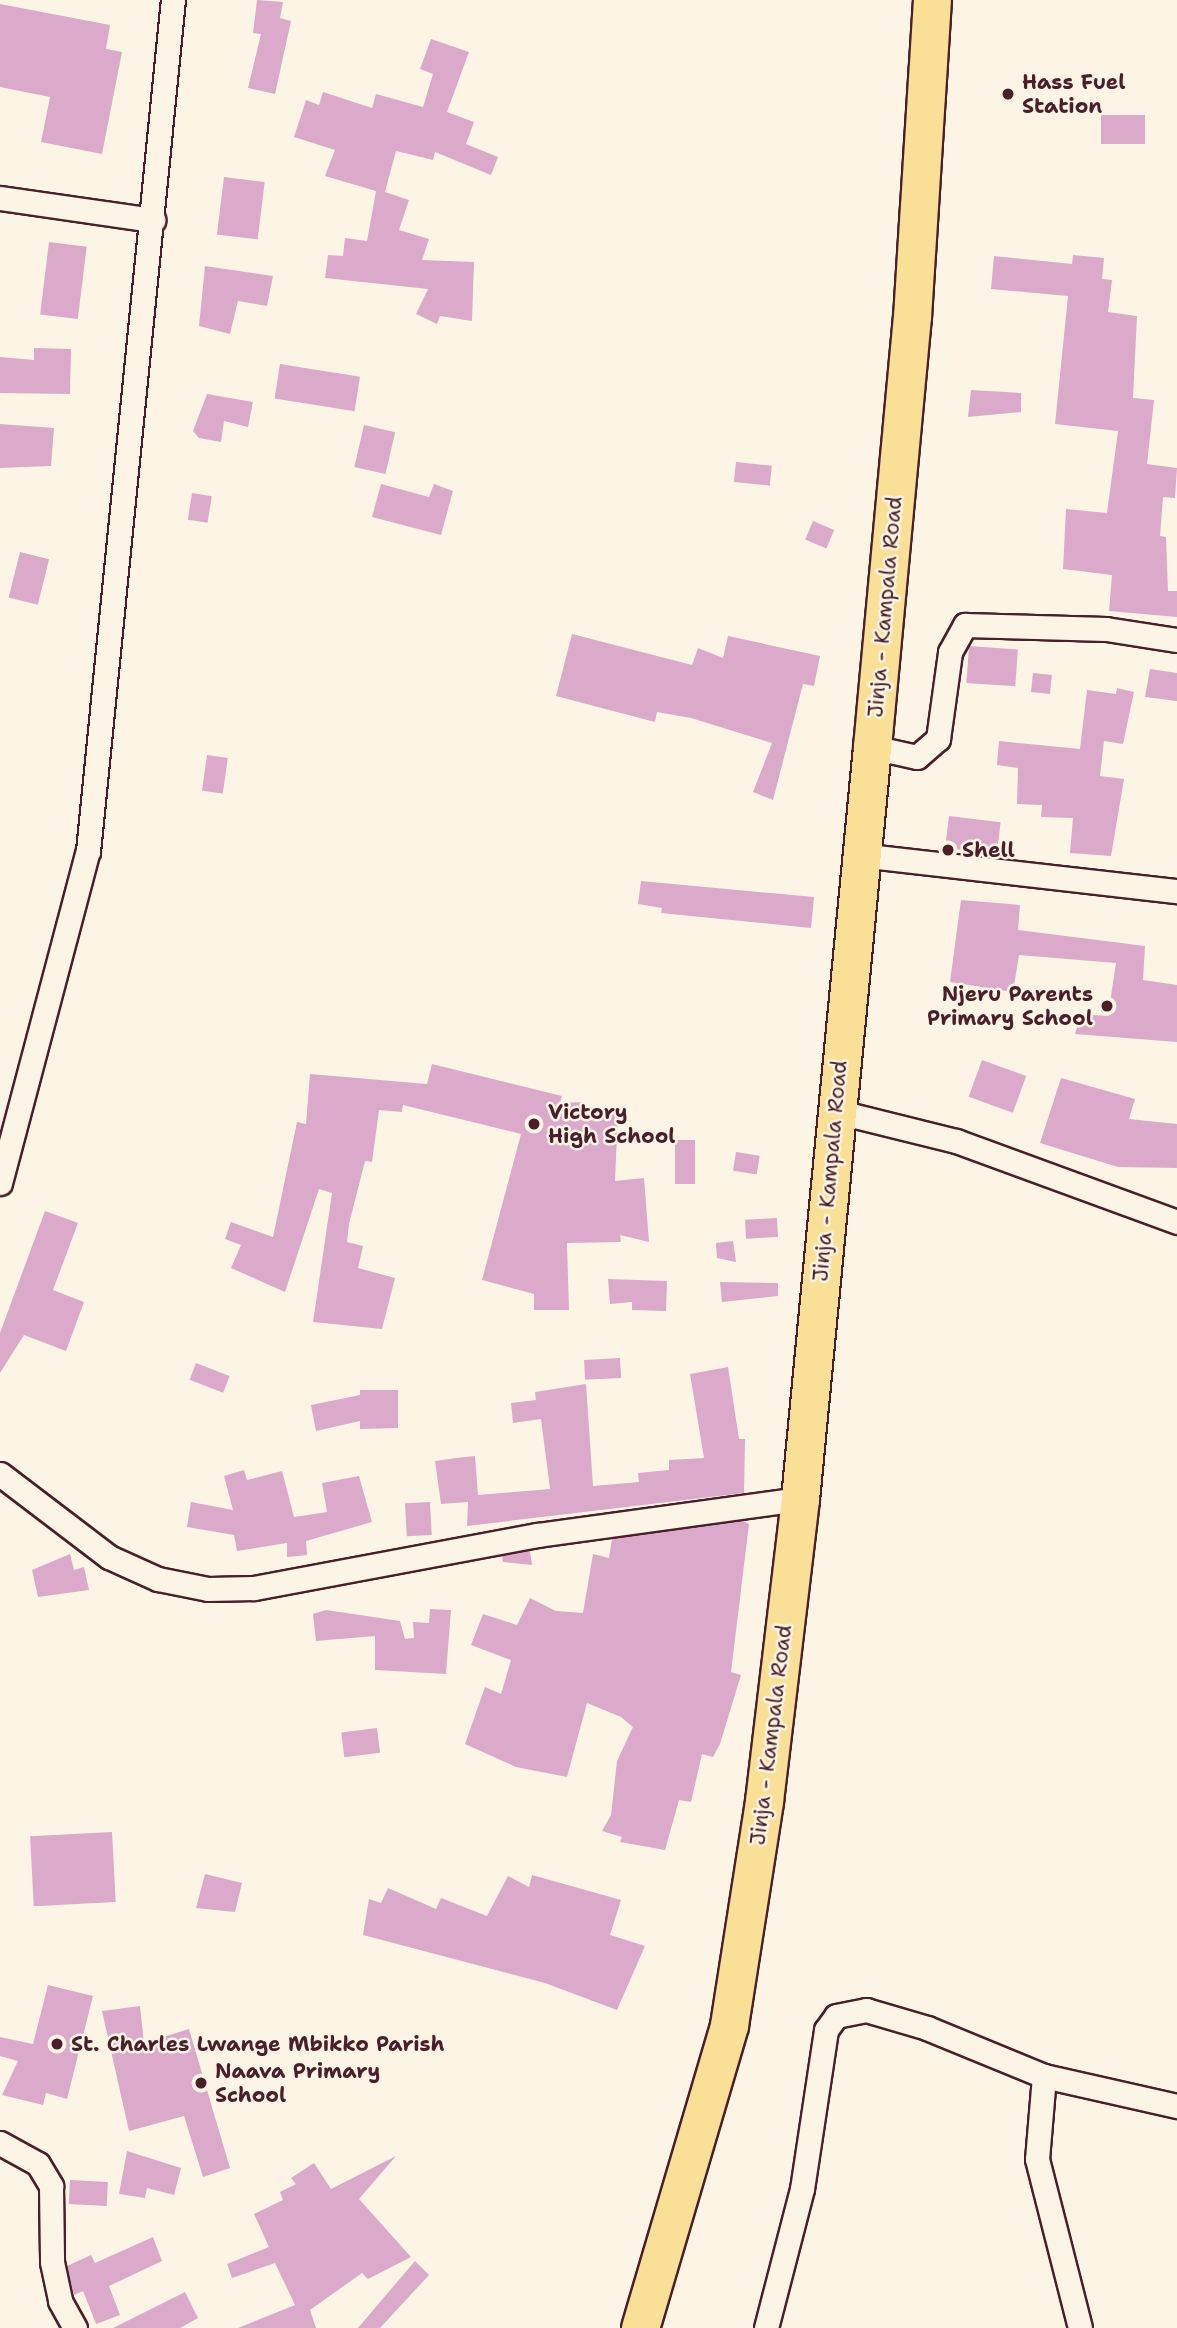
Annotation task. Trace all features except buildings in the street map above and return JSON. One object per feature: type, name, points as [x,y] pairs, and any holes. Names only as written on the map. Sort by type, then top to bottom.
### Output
[{"type":"highway","name":"Jinja - Kampala Road","points":[[640,2328],[729,2025],[753,1886],[800,1499],[859,855],[872,747],[912,317],[932,0]]},
{"type":"street","points":[[0,1183],[88,851],[173,0]]},
{"type":"street","points":[[0,198],[153,220]]},
{"type":"street","points":[[872,747],[917,757],[929,750],[945,724],[950,652],[965,625],[1106,629],[1177,640]]},
{"type":"street","points":[[859,855],[1177,891]]},
{"type":"street","points":[[835,1111],[956,1141],[1177,1222]]},
{"type":"street","points":[[0,1474],[110,1557],[158,1579],[208,1588],[254,1588],[537,1535],[800,1499]]},
{"type":"street","points":[[766,2328],[802,2189],[826,2030],[836,2015],[866,2010],[927,2028],[1044,2076],[1177,2105]]},
{"type":"street","points":[[1044,2076],[1037,2158],[1080,2328]]},
{"type":"street","points":[[0,2143],[38,2164],[51,2186],[52,2262],[60,2301],[75,2328]]},
{"type":"place","name":"Hass Fuel Station","points":[[1008,94]]},
{"type":"place","name":"Shell","points":[[948,850]]},
{"type":"place","name":"Njeru Parents Primary School","points":[[1107,1006]]},
{"type":"place","name":"Victory High School","points":[[534,1124]]},
{"type":"place","name":"St. Charles Lwange Mbikko Parish","points":[[57,2044]]},
{"type":"place","name":"Naava Primary School","points":[[201,2083]]}]
